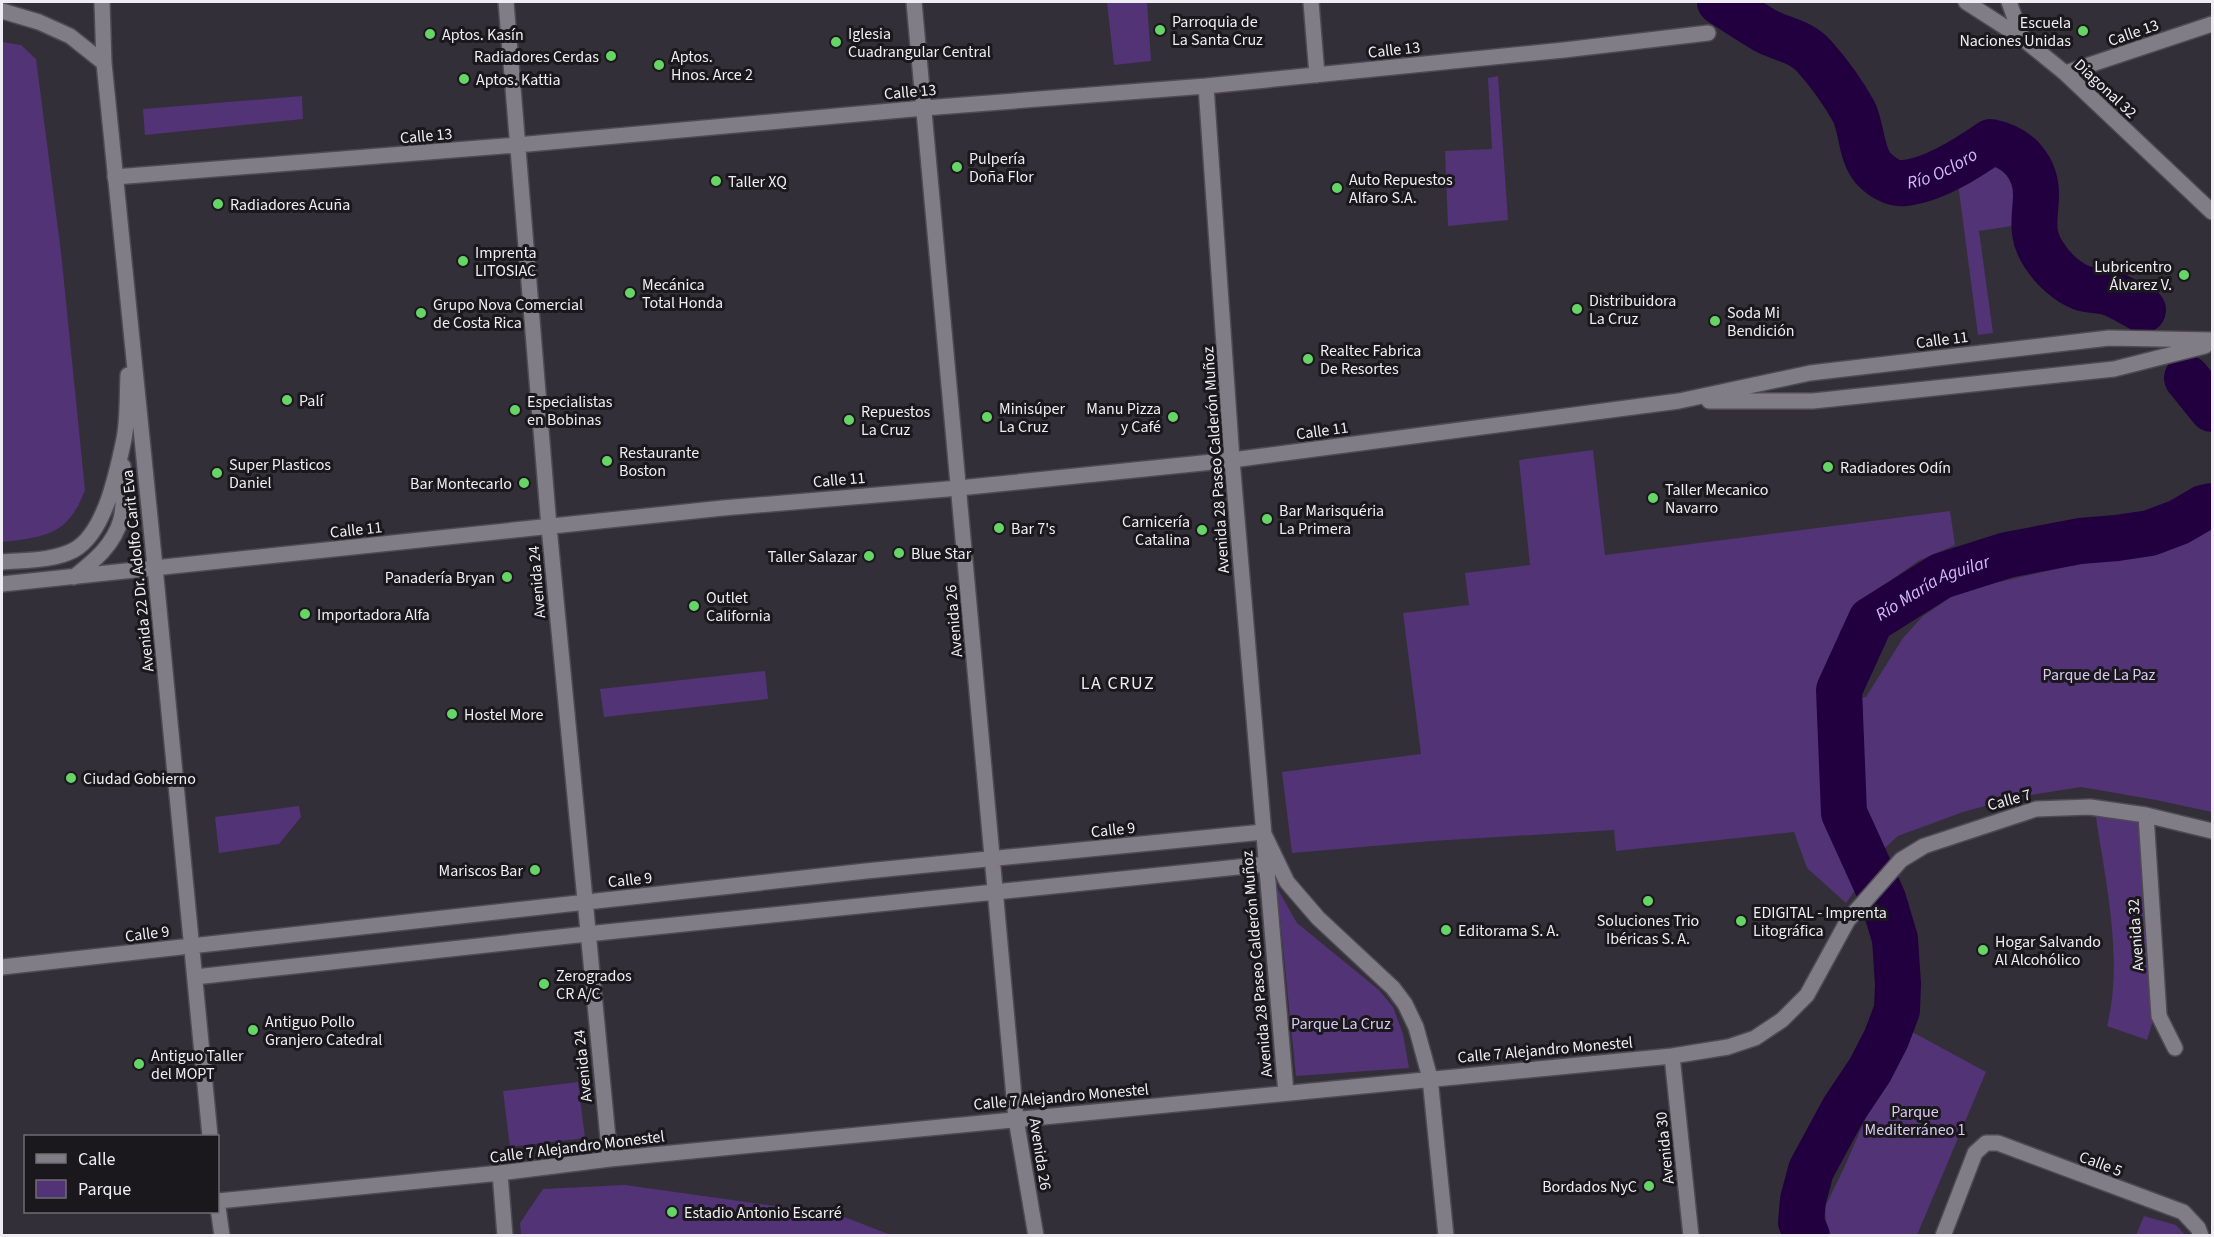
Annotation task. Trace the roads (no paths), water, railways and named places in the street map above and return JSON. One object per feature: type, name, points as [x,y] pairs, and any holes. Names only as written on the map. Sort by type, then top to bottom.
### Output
[{"type":"street","name":"Avenida 22 Dr. Adolfo Carit Eva","points":[[102,2],[104,63],[210,1135]]},
{"type":"street","name":"Avenida 24","points":[[506,2],[549,527],[610,1159]]},
{"type":"street","name":"Avenida 26","points":[[914,2],[1016,1119],[1036,1236]]},
{"type":"street","points":[[1311,2],[1317,75]]},
{"type":"street","name":"Diagonal 32","points":[[1966,2],[2022,38],[2065,73],[2212,212]]},
{"type":"street","points":[[2009,2],[2022,38]]},
{"type":"street","points":[[2,11],[39,22],[70,36],[104,63]]},
{"type":"street","name":"Calle 13","points":[[2065,73],[2212,24]]},
{"type":"street","name":"Calle 13","points":[[115,177],[1206,86],[1708,33]]},
{"type":"street","name":"Avenida 28 Paseo Calderón Muñoz","points":[[1206,86],[1232,460],[1263,832],[1271,864],[1286,1093]]},
{"type":"street","points":[[74,577],[97,558],[113,539],[121,518],[131,333]]},
{"type":"street","name":"Calle 11","points":[[2,584],[778,503],[959,488],[1232,460],[1679,401],[1810,373],[2109,338],[2212,342]]},
{"type":"street","name":"Calle 11","points":[[1679,401],[1813,401],[2114,369],[2212,342]]},
{"type":"street","points":[[2,562],[51,557],[75,549],[93,532],[106,506],[124,438]]},
{"type":"street","name":"Calle 7","points":[[1848,920],[1901,860],[1924,846],[2036,809],[2090,807],[2146,816],[2212,831]]},
{"type":"street","name":"Avenida 32","points":[[2146,816],[2159,1016],[2175,1048]]},
{"type":"street","name":"Calle 9","points":[[2,967],[993,858],[1263,832]]},
{"type":"street","points":[[195,977],[587,934],[1271,864]]},
{"type":"street","name":"Avenida 28 Paseo Calderón Muñoz","points":[[1271,864],[1318,918],[1393,988],[1405,1004],[1416,1027],[1430,1078],[1446,1236]]},
{"type":"street","name":"Calle 7 Alejandro Monestel","points":[[219,1201],[500,1173],[610,1159],[1672,1056],[1728,1047],[1755,1038],[1782,1020],[1808,995],[1848,920]]},
{"type":"street","name":"Avenida 30","points":[[1672,1056],[1691,1236]]},
{"type":"street","name":"Calle 5","points":[[1943,1236],[1975,1153],[1986,1143],[1998,1143],[2183,1212],[2199,1232]]},
{"type":"street","points":[[500,1173],[505,1236]]},
{"type":"street","points":[[219,1213],[222,1236]]},
{"type":"waterway","name":"Río Ocloro","points":[[1720,2],[1766,31],[1803,47],[1814,56],[1854,112],[1869,162],[1888,180],[1901,183],[1927,178],[1961,161],[1991,142],[2017,154],[2029,168],[2033,177],[2036,197],[2035,233],[2044,255],[2052,265],[2076,285],[2085,289],[2110,293],[2143,310]]},
{"type":"waterway","name":"Río Ocloro","points":[[2187,378],[2212,409]]},
{"type":"waterway","name":"Río María Aguilar","points":[[1807,1236],[1801,1222],[1803,1200],[1811,1170],[1844,1109],[1870,1070],[1886,1039],[1897,1010],[1895,939],[1883,899],[1844,813],[1839,690],[1871,620],[1941,576],[2007,555],[2080,541],[2150,533],[2212,506]]},
{"type":"place","name":"Parroquia de La Santa Cruz","points":[[1160,30]]},
{"type":"place","name":"Escuela Naciones Unidas","points":[[2083,31]]},
{"type":"place","name":"Aptos. Kasín","points":[[430,34]]},
{"type":"place","name":"Iglesia Cuadrangular Central","points":[[836,42]]},
{"type":"place","name":"Radiadores Cerdas","points":[[611,56]]},
{"type":"place","name":"Aptos. Hnos. Arce 2","points":[[659,65]]},
{"type":"place","name":"Aptos. Kattia","points":[[464,79]]},
{"type":"place","name":"Pulpería Doña Flor","points":[[957,167]]},
{"type":"place","name":"Taller XQ","points":[[716,181]]},
{"type":"place","name":"Auto Repuestos Alfaro S.A.","points":[[1337,188]]},
{"type":"place","name":"Radiadores Acuña","points":[[218,204]]},
{"type":"place","name":"Imprenta LITOSIAC","points":[[463,261]]},
{"type":"place","name":"Lubricentro Álvarez V.","points":[[2184,275]]},
{"type":"place","name":"Mecánica Total Honda","points":[[630,293]]},
{"type":"place","name":"Distribuidora La Cruz","points":[[1577,309]]},
{"type":"place","name":"Grupo Nova Comercial de Costa Rica","points":[[421,313]]},
{"type":"place","name":"Soda Mi Bendición","points":[[1715,321]]},
{"type":"place","name":"Realtec Fabrica De Resortes","points":[[1308,359]]},
{"type":"place","name":"Palí","points":[[287,400]]},
{"type":"place","name":"Especialistas en Bobinas","points":[[515,410]]},
{"type":"place","name":"Minisúper La Cruz","points":[[987,417]]},
{"type":"place","name":"Manu Pizza y Café","points":[[1173,417]]},
{"type":"place","name":"Repuestos La Cruz","points":[[849,420]]},
{"type":"place","name":"Restaurante Boston","points":[[607,461]]},
{"type":"place","name":"Radiadores Odín","points":[[1828,467]]},
{"type":"place","name":"Super Plasticos Daniel","points":[[217,473]]},
{"type":"place","name":"Bar Montecarlo","points":[[524,483]]},
{"type":"place","name":"Taller Mecanico Navarro","points":[[1653,498]]},
{"type":"place","name":"Bar Marisquéria La Primera","points":[[1267,519]]},
{"type":"place","name":"Bar 7's","points":[[999,528]]},
{"type":"place","name":"Carnicería Catalina","points":[[1202,530]]},
{"type":"place","name":"Blue Star","points":[[899,553]]},
{"type":"place","name":"Taller Salazar","points":[[869,556]]},
{"type":"place","name":"Panadería Bryan","points":[[507,577]]},
{"type":"place","name":"Outlet California","points":[[694,606]]},
{"type":"place","name":"Importadora Alfa","points":[[305,614]]},
{"type":"place","name":"Hostel More","points":[[452,714]]},
{"type":"place","name":"Ciudad Gobierno","points":[[71,778]]},
{"type":"place","name":"Mariscos Bar","points":[[535,870]]},
{"type":"place","name":"Soluciones Trio Ibéricas S. A.","points":[[1648,901]]},
{"type":"place","name":"EDIGITAL - Imprenta Litográfica","points":[[1741,921]]},
{"type":"place","name":"Editorama S. A.","points":[[1446,930]]},
{"type":"place","name":"Hogar Salvando Al Alcohólico","points":[[1983,950]]},
{"type":"place","name":"Zerogrados CR A/C","points":[[544,984]]},
{"type":"place","name":"Antiguo Pollo Granjero Catedral","points":[[253,1030]]},
{"type":"place","name":"Antiguo Taller del MOPT","points":[[139,1064]]},
{"type":"place","name":"Bordados NyC","points":[[1649,1186]]},
{"type":"place","name":"Estadio Antonio Escarré","points":[[672,1212]]},
{"type":"district","name":"LA CRUZ","points":[[1118,683]]},
{"type":"park label","name":"Parque de La Paz","points":[[2099,674]]},
{"type":"park label","name":"Parque La Cruz","points":[[1341,1023]]},
{"type":"park label","name":"Parque Mediterráneo 1","points":[[1915,1120]]}]
